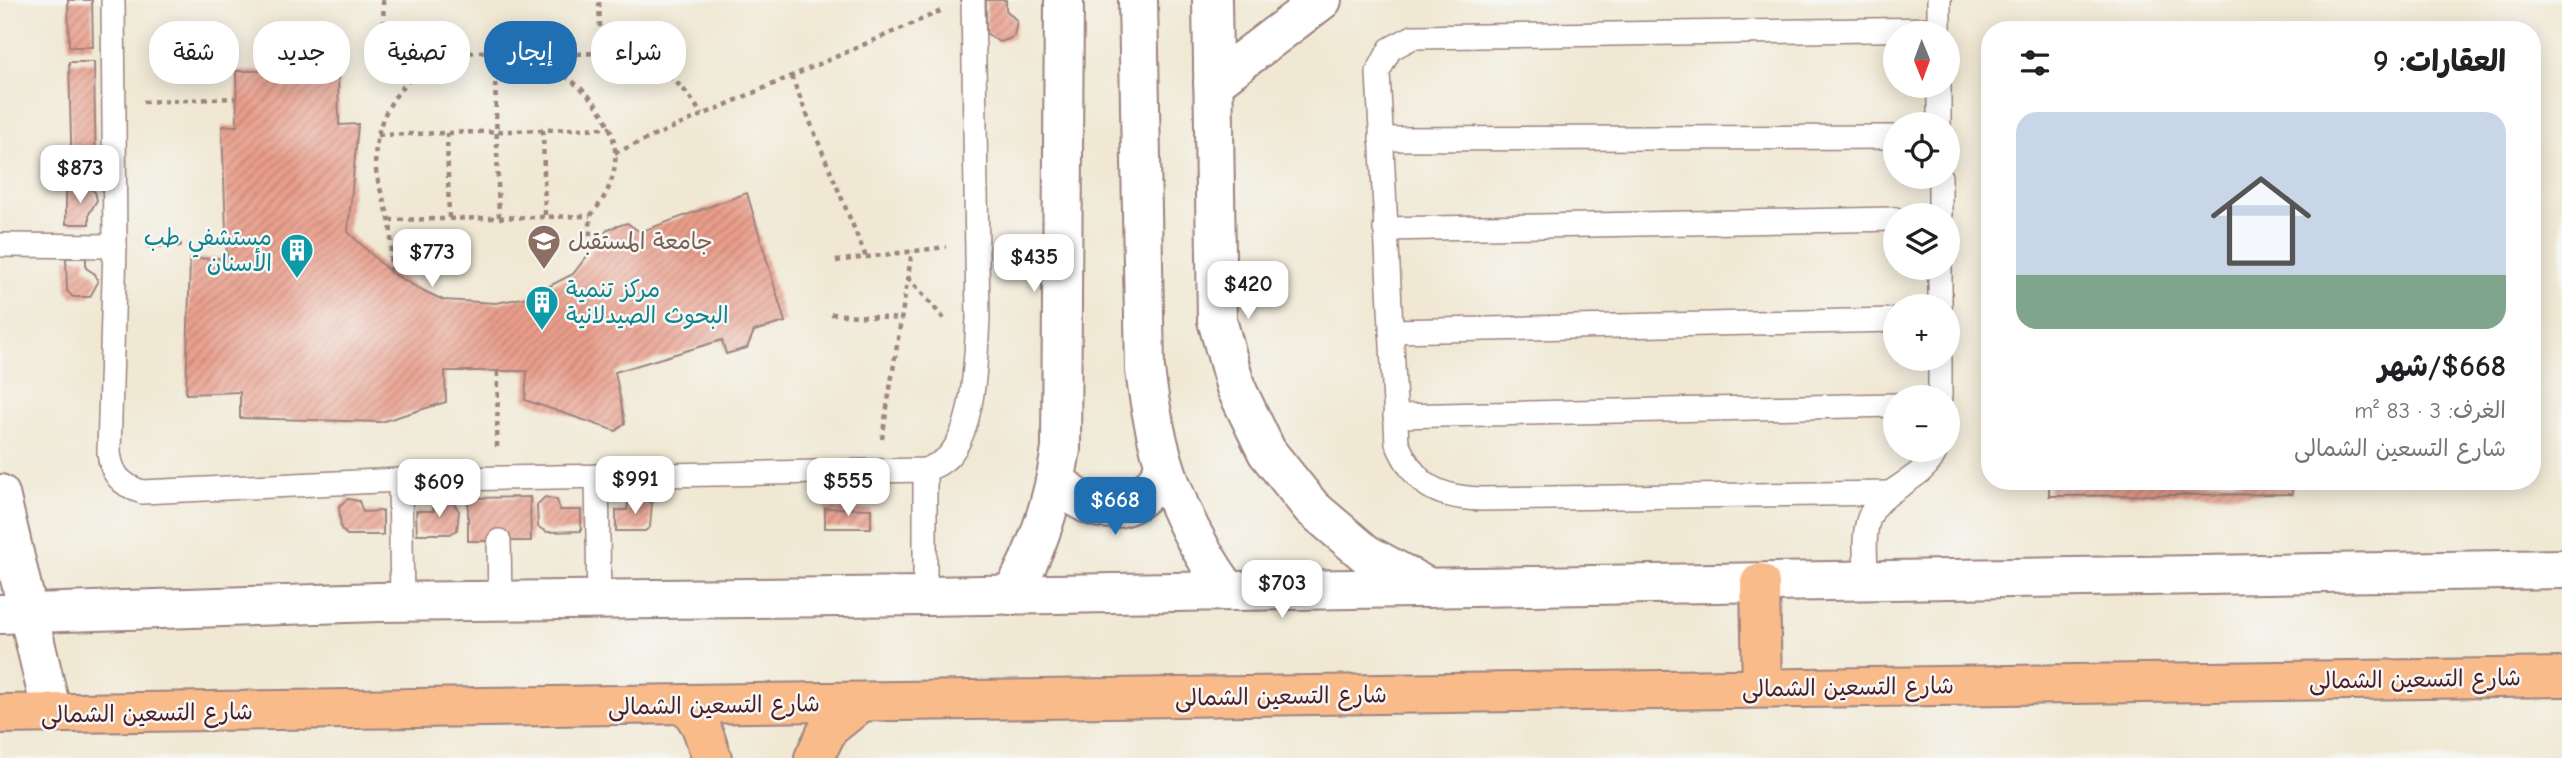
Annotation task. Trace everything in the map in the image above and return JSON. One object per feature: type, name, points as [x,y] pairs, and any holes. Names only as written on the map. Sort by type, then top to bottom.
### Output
[{"type":"main road","points":[[1760,583],[1762,688]]},
{"type":"main road","name":"شارع التسعين الشمالى","points":[[0,714],[2562,677]]},
{"type":"main road","points":[[814,758],[828,729],[860,703]]},
{"type":"main road","points":[[688,705],[701,726],[712,758]]},
{"type":"street","points":[[1012,594],[1031,562],[1056,479],[1063,420],[1064,0]]},
{"type":"street","points":[[1138,0],[1145,370],[1164,470],[1190,534],[1228,592]]},
{"type":"street","points":[[1212,0],[1217,320],[1236,388],[1268,452],[1312,508],[1366,554],[1429,588]]},
{"type":"street","points":[[1213,83],[1322,0]]},
{"type":"street","points":[[1056,479],[1074,499],[1099,509],[1126,506],[1150,492],[1164,470]]},
{"type":"street","points":[[2,512],[15,614],[52,714]]},
{"type":"street","points":[[15,614],[402,601],[1228,592],[2562,569]]},
{"type":"lane","points":[[113,0],[115,246],[109,452],[114,473],[121,482],[142,492],[400,480],[498,488],[597,476],[925,470],[951,454],[959,442],[976,355],[977,244],[963,3]]},
{"type":"lane","points":[[1939,0],[1939,21]]},
{"type":"lane","points":[[1883,32],[1413,37],[1400,41],[1382,59],[1378,72],[1396,443],[1408,467],[1427,486],[1452,498],[1889,493]]},
{"type":"lane","points":[[1381,139],[1883,138]]},
{"type":"lane","points":[[1385,229],[1883,219]]},
{"type":"lane","points":[[0,245],[115,246]]},
{"type":"lane","points":[[1391,331],[1883,320]]},
{"type":"lane","points":[[1395,416],[1883,405]]},
{"type":"lane","points":[[1867,581],[1867,526],[1872,513],[1889,493],[1928,462]]},
{"type":"lane","points":[[925,470],[925,596]]},
{"type":"lane","points":[[597,476],[599,600]]},
{"type":"lane","points":[[400,480],[402,601]]},
{"type":"lane","points":[[499,541],[500,601]]},
{"type":"path","points":[[383,0],[384,21]]},
{"type":"path","points":[[577,54],[601,53],[599,0]]},
{"type":"path","points":[[615,153],[963,3]]},
{"type":"path","points":[[577,76],[600,106],[610,128],[615,153],[615,177],[606,199],[590,216],[590,253]]},
{"type":"path","points":[[791,76],[866,257]]},
{"type":"path","points":[[390,272],[389,220],[377,183],[375,164],[378,135],[386,111],[405,84]]},
{"type":"path","points":[[495,84],[499,217]]},
{"type":"path","points":[[681,84],[702,115]]},
{"type":"path","points":[[153,102],[236,98]]},
{"type":"path","points":[[378,135],[610,128]]},
{"type":"path","points":[[543,130],[545,217]]},
{"type":"path","points":[[447,133],[449,219]]},
{"type":"path","points":[[389,220],[590,216]]},
{"type":"path","points":[[115,246],[226,244]]},
{"type":"path","points":[[836,261],[977,244]]},
{"type":"path","points":[[877,471],[912,251]]},
{"type":"path","points":[[908,277],[976,355]]},
{"type":"path","points":[[831,314],[901,319]]},
{"type":"path","points":[[498,371],[498,488]]},
{"type":"building","points":[[68,0],[92,0],[93,47],[69,47]]},
{"type":"building","points":[[986,0],[1006,0],[1006,10],[1017,21],[1014,36],[999,42],[986,33]]},
{"type":"building","points":[[69,62],[94,62],[96,179],[72,179]]},
{"type":"building","points":[[239,71],[253,71],[253,84],[338,84],[339,125],[358,124],[348,232],[390,272],[443,300],[496,303],[528,297],[573,274],[608,229],[627,223],[640,232],[747,193],[785,322],[754,331],[747,348],[726,354],[722,340],[615,372],[625,423],[616,431],[525,400],[527,371],[445,371],[446,402],[381,422],[240,418],[240,392],[186,394],[190,259],[227,258],[222,126],[237,126],[236,84],[239,84]]},
{"type":"building","points":[[81,184],[95,192],[97,200],[89,214],[89,224],[66,224],[66,192]]},
{"type":"building","points":[[66,258],[86,258],[86,268],[95,274],[98,282],[90,297],[73,297],[67,291]]},
{"type":"building","points":[[2049,490],[2292,490],[2292,494],[2049,496]]},
{"type":"building","points":[[637,496],[652,503],[650,527],[645,531],[616,531],[616,510],[627,510],[628,504]]},
{"type":"building","points":[[530,497],[531,541],[468,541],[468,498]]},
{"type":"building","points":[[545,497],[557,500],[560,510],[581,510],[581,531],[547,532],[538,527],[537,505]]},
{"type":"building","points":[[450,498],[459,511],[457,530],[450,534],[417,534],[416,511],[433,511],[435,503]]},
{"type":"building","points":[[348,499],[359,501],[363,512],[383,511],[383,535],[347,535],[341,529],[339,506]]},
{"type":"building","points":[[825,508],[871,509],[871,528],[825,528]]},
{"type":"place","name":"جامعة المستقبل","points":[[544,271]]},
{"type":"place","name":"مستشفي طب الأسنان","points":[[297,280]]},
{"type":"place","name":"مركز تنمية البحوث الصيدلانية","points":[[542,332]]}]
